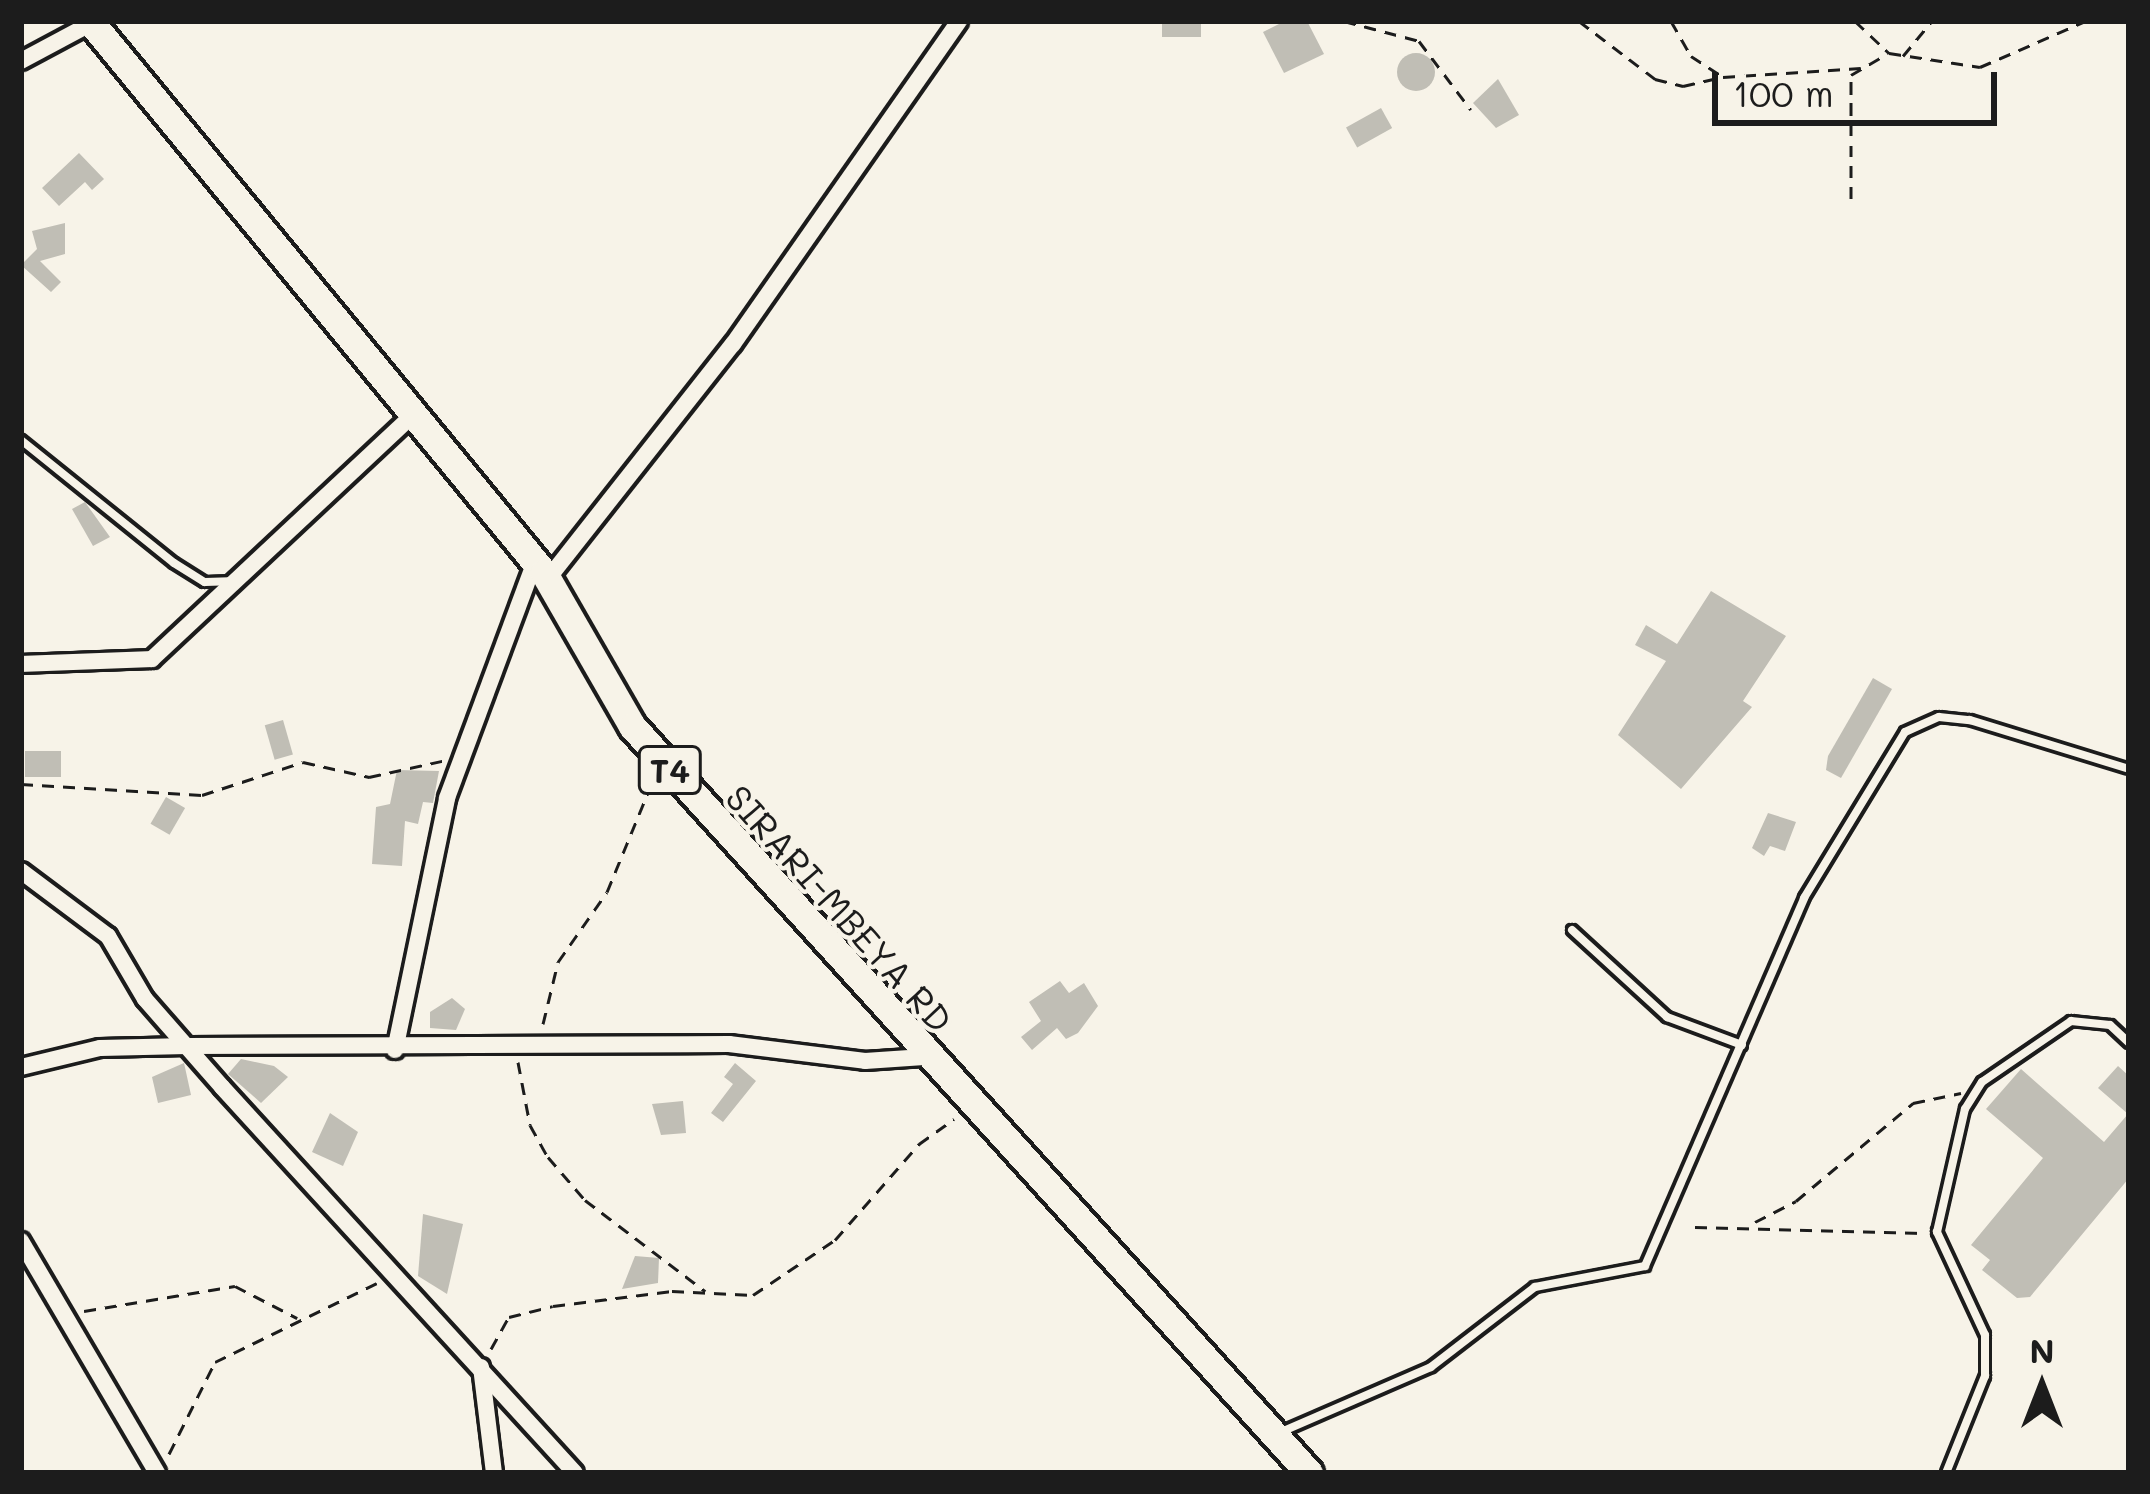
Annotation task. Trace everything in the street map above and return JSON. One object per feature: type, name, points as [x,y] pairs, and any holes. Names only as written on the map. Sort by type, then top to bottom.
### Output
[{"type":"highway","name":"SIRARI-MBEYA RD","points":[[91,22],[541,571],[602,687],[664,763],[970,1108],[1309,1473]]},
{"type":"street","points":[[395,1050],[425,877],[464,747],[541,571],[733,344],[959,21]]},
{"type":"street","points":[[21,61],[91,22]]},
{"type":"street","points":[[21,664],[146,663],[413,416]]},
{"type":"street","points":[[21,871],[46,897],[90,917],[187,1046],[575,1473]]},
{"type":"street","points":[[21,1067],[100,1048],[187,1046],[395,1050],[729,1044],[865,1061],[924,1057]]},
{"type":"street","points":[[21,1241],[59,1316],[162,1467]]},
{"type":"street","points":[[481,1366],[494,1473]]},
{"type":"lane","points":[[21,440],[196,578],[231,581]]},
{"type":"lane","points":[[1275,1435],[1431,1367],[1535,1287],[1645,1266],[1804,898],[1904,732],[1939,717],[1970,720],[2129,769]]},
{"type":"lane","points":[[1572,930],[1667,1017],[1742,1045]]},
{"type":"lane","points":[[1946,1473],[1984,1386],[1986,1344],[1936,1232],[1974,1092],[2071,1022],[2110,1024],[2129,1043]]},
{"type":"path","points":[[1344,21],[1419,41],[1471,110]]},
{"type":"path","points":[[1579,21],[1655,79],[1683,86],[1723,77],[1861,68]]},
{"type":"path","points":[[1671,21],[1691,56],[1723,77]]},
{"type":"path","points":[[1855,21],[1889,53],[1902,57],[2007,63],[2086,21]]},
{"type":"path","points":[[1902,57],[1932,21]]},
{"type":"path","points":[[1851,199],[1850,82],[1861,68],[1889,53]]},
{"type":"path","points":[[21,784],[202,794],[303,762],[369,777],[434,766],[464,747]]},
{"type":"path","points":[[537,1047],[558,962],[607,892],[629,822],[664,763]]},
{"type":"path","points":[[516,1048],[530,1125],[548,1157],[584,1200],[709,1294]]},
{"type":"path","points":[[1755,1222],[1796,1201],[1913,1103],[1974,1092]]},
{"type":"path","points":[[481,1366],[512,1316],[709,1294],[753,1295],[806,1264],[920,1144],[970,1108]]},
{"type":"path","points":[[1695,1227],[1755,1222],[1856,1235],[1936,1232]]},
{"type":"path","points":[[162,1467],[215,1362],[394,1275]]},
{"type":"path","points":[[59,1316],[235,1286],[299,1319]]},
{"type":"building","points":[[1162,21],[1201,21],[1201,37],[1162,37]]},
{"type":"building","points":[[1285,21],[1307,21],[1324,54],[1284,73],[1263,32]]},
{"type":"building","points":[[1416,53],[1430,58],[1435,72],[1430,86],[1416,91],[1402,86],[1397,72],[1402,58]]},
{"type":"building","points":[[1498,79],[1519,115],[1496,128],[1473,103]]},
{"type":"building","points":[[1381,108],[1392,128],[1357,148],[1346,127]]},
{"type":"building","points":[[79,153],[104,179],[92,190],[85,182],[59,206],[42,188]]},
{"type":"building","points":[[65,223],[65,254],[40,261],[61,282],[51,292],[21,265],[37,249],[32,231]]},
{"type":"building","points":[[85,502],[110,537],[93,546],[72,509]]},
{"type":"building","points":[[1711,591],[1786,636],[1743,701],[1752,707],[1681,789],[1618,735],[1666,661],[1635,645],[1646,625],[1677,644]]},
{"type":"building","points":[[1873,678],[1892,689],[1841,778],[1826,770],[1828,756]]},
{"type":"building","points":[[283,720],[293,755],[275,760],[265,725]]},
{"type":"building","points":[[25,751],[61,751],[61,777],[25,777]]},
{"type":"building","points":[[397,770],[439,771],[433,803],[423,802],[418,824],[405,821],[402,866],[372,864],[376,807],[390,804]]},
{"type":"building","points":[[166,797],[185,808],[170,835],[150,824]]},
{"type":"building","points":[[1768,813],[1796,822],[1785,851],[1770,846],[1764,856],[1752,848]]},
{"type":"building","points":[[1060,981],[1069,993],[1084,983],[1098,1006],[1078,1033],[1066,1039],[1057,1028],[1032,1050],[1021,1037],[1041,1021],[1029,1002]]},
{"type":"building","points":[[452,998],[465,1009],[456,1030],[430,1028],[430,1012]]},
{"type":"building","points":[[241,1059],[274,1066],[288,1077],[261,1103],[228,1074]]},
{"type":"building","points":[[184,1063],[191,1095],[158,1103],[152,1077]]},
{"type":"building","points":[[735,1063],[756,1081],[723,1122],[711,1113],[733,1084],[724,1077]]},
{"type":"building","points":[[2118,1066],[2129,1076],[2129,1178],[2030,1297],[2017,1298],[1982,1270],[1990,1260],[1971,1245],[2043,1158],[1986,1109],[2021,1069],[2104,1142],[2128,1114],[2098,1088]]},
{"type":"building","points":[[683,1101],[686,1133],[661,1135],[652,1104]]},
{"type":"building","points":[[330,1113],[358,1132],[343,1166],[312,1152]]},
{"type":"building","points":[[423,1214],[463,1224],[447,1294],[418,1276]]},
{"type":"building","points":[[635,1256],[659,1258],[658,1283],[622,1289]]}]
